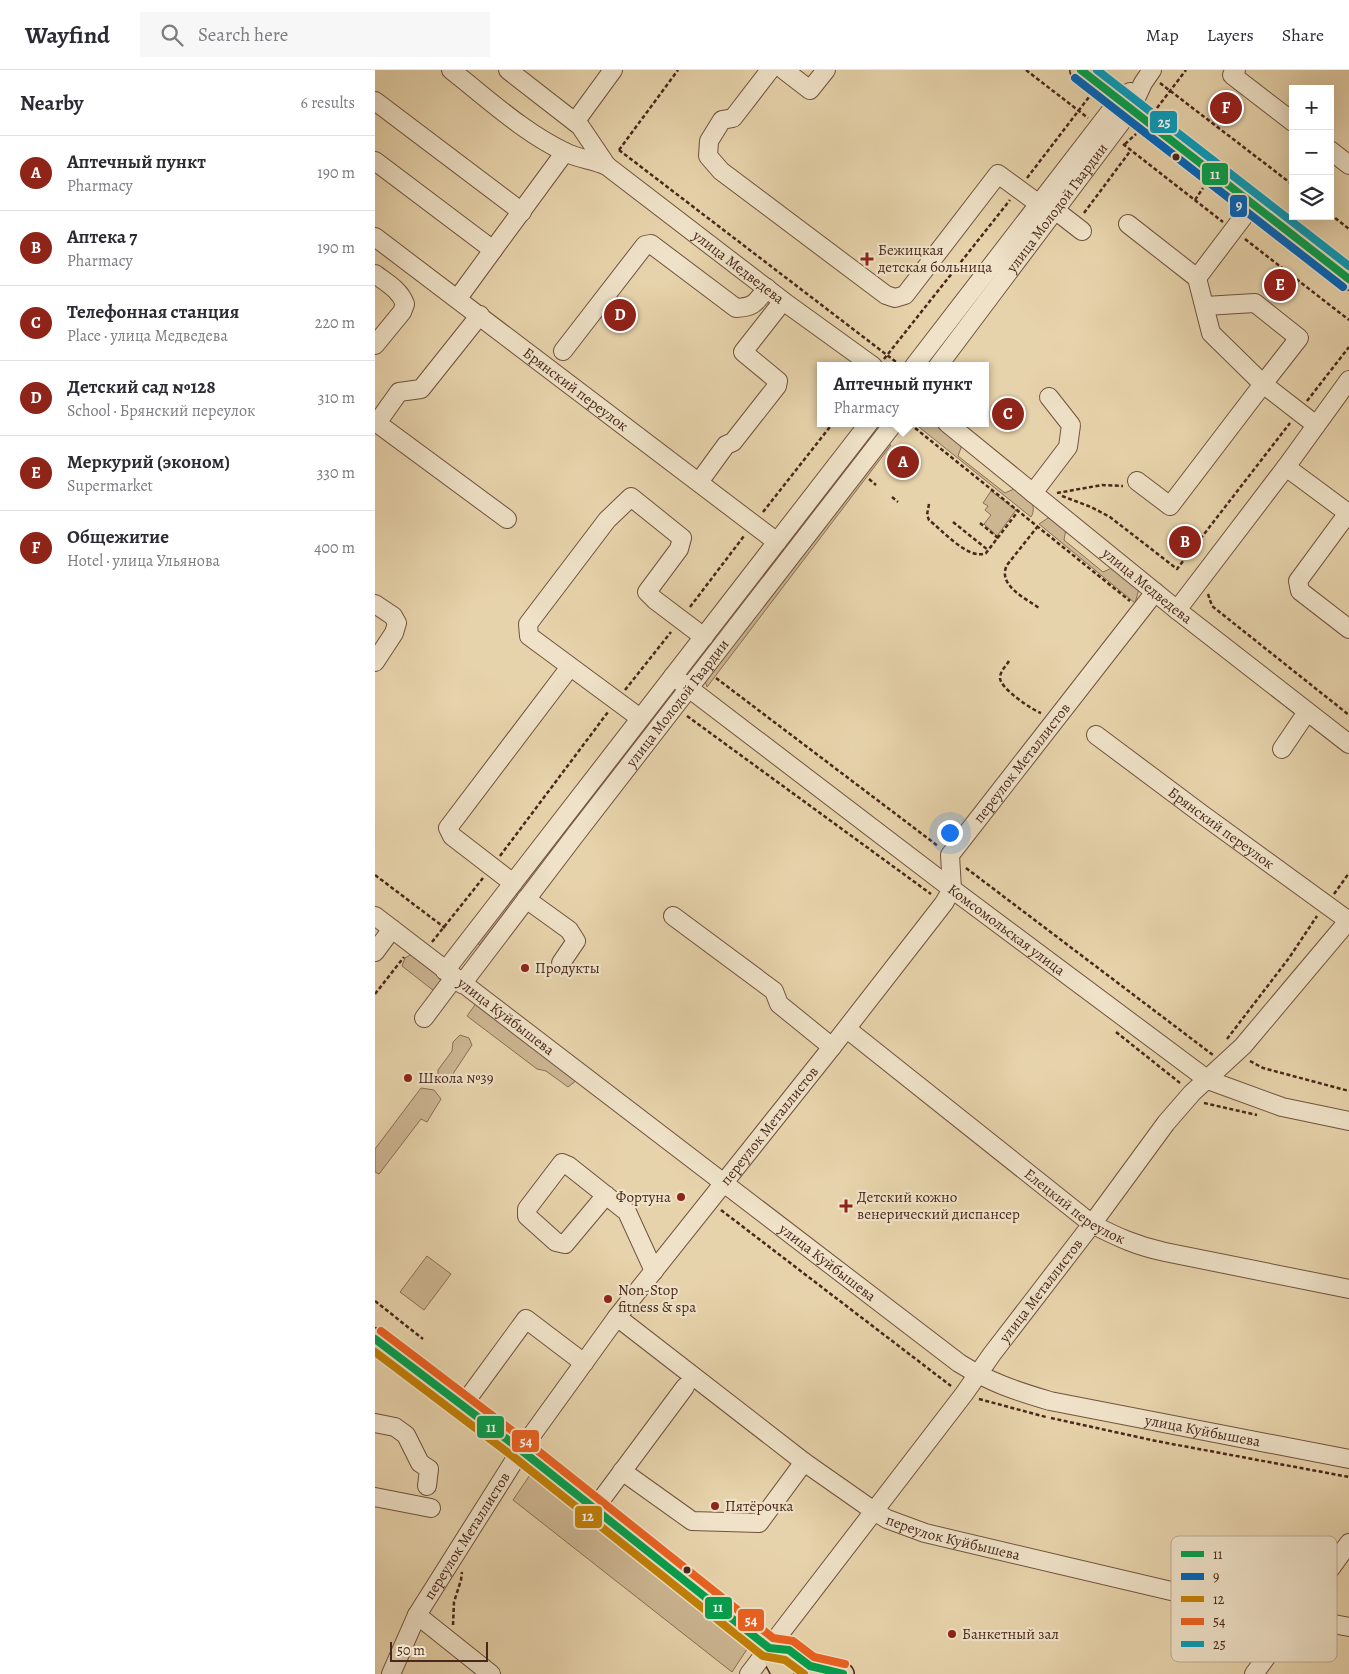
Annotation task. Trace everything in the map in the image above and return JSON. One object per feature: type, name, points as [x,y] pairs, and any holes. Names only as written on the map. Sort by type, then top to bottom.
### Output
[{"type":"main road","points":[[1081,70],[1349,279]]},
{"type":"main road","points":[[375,1339],[595,1508],[769,1648],[783,1674]]},
{"type":"main road","points":[[769,1648],[789,1650],[810,1666],[843,1674]]},
{"type":"street","name":"улица Медведева","points":[[451,70],[527,129],[565,152],[595,160],[607,166],[783,300],[881,360]]},
{"type":"street","name":"улица Медведева","points":[[507,70],[580,126],[607,166]]},
{"type":"street","points":[[575,122],[613,70]]},
{"type":"street","points":[[770,70],[733,118],[722,120],[709,141],[708,156],[721,170],[886,295],[895,298],[905,294],[998,174],[1079,228]]},
{"type":"street","points":[[784,70],[810,90],[825,70]]},
{"type":"street","points":[[1236,70],[1232,75],[1289,119]]},
{"type":"street","name":"улица Молодой Гвардии","points":[[917,362],[1047,207],[1132,110],[1148,76]]},
{"type":"street","points":[[375,101],[522,212]]},
{"type":"street","name":"улица Молодой Гвардии","points":[[941,362],[1047,207],[1099,127],[1132,110]]},
{"type":"street","points":[[458,298],[565,152]]},
{"type":"street","points":[[1334,153],[1349,165]]},
{"type":"street","points":[[375,161],[493,250]]},
{"type":"street","points":[[1197,278],[1253,204]]},
{"type":"street","points":[[1128,224],[1197,278],[1211,333],[1263,384],[1316,425]]},
{"type":"street","name":"Брянский переулок","points":[[375,237],[458,298],[777,542]]},
{"type":"street","points":[[563,350],[645,245],[651,244],[736,308],[755,304],[767,288]]},
{"type":"street","points":[[375,274],[395,289],[403,298],[405,304],[402,312],[375,345]]},
{"type":"street","points":[[699,482],[726,445],[733,442],[777,386],[778,381],[743,352],[783,300]]},
{"type":"street","points":[[1134,484],[1170,506],[1299,338],[1255,303],[1205,306]]},
{"type":"street","points":[[480,315],[421,389],[399,392],[377,423],[507,519]]},
{"type":"street","points":[[1177,610],[1286,467],[1349,380]]},
{"type":"street","points":[[1033,493],[1069,447],[1071,425],[1049,397]]},
{"type":"street","name":"улица Молодой Гвардии","points":[[454,977],[513,883],[866,427]]},
{"type":"street","name":"улица Молодой Гвардии","points":[[454,977],[526,899],[891,427]]},
{"type":"street","name":"улица Медведева","points":[[952,427],[1177,610],[1349,744]]},
{"type":"street","points":[[1286,467],[1348,513],[1298,581],[1300,591],[1349,629]]},
{"type":"street","points":[[640,718],[529,636],[528,624],[607,520],[631,498],[682,538],[679,549],[647,592],[703,637]]},
{"type":"street","name":"переулок Металлистов","points":[[950,855],[1155,592]]},
{"type":"street","points":[[375,604],[393,616],[397,623],[394,633],[375,662]]},
{"type":"street","points":[[513,883],[452,836],[448,828],[570,666]]},
{"type":"street","name":"Комсомольская улица","points":[[673,676],[952,889],[1203,1076],[1282,1107],[1349,1121]]},
{"type":"street","points":[[1282,749],[1307,712]]},
{"type":"street","name":"Брянский переулок","points":[[1096,735],[1349,920]]},
{"type":"street","points":[[950,855],[952,889]]},
{"type":"street","name":"переулок Металлистов","points":[[391,1674],[417,1615],[521,1450],[617,1317],[847,1028],[944,903],[952,889]]},
{"type":"street","points":[[526,899],[569,930],[576,941],[561,963]]},
{"type":"street","name":"улица Куйбышева","points":[[375,916],[883,1306],[959,1363],[977,1374],[1006,1388],[1050,1401],[1349,1459]]},
{"type":"street","points":[[673,916],[774,991],[779,1004],[832,1047]]},
{"type":"street","name":"улица Металлистов","points":[[749,1674],[964,1394],[977,1374],[1092,1224],[1166,1123],[1192,1093],[1203,1076],[1349,920]]},
{"type":"street","points":[[375,952],[392,929]]},
{"type":"street","points":[[424,1018],[454,977]]},
{"type":"street","name":"Елецкий переулок","points":[[847,1028],[1092,1224],[1121,1239],[1142,1247],[1349,1289]]},
{"type":"street","points":[[605,1194],[565,1244],[556,1242],[527,1216],[527,1209],[562,1163],[569,1166],[605,1194],[627,1212],[653,1271]]},
{"type":"street","name":"переулок Куйбышева","points":[[617,1317],[804,1462],[887,1519],[925,1533],[1171,1591]]},
{"type":"street","points":[[463,1405],[526,1319],[584,1363]]},
{"type":"street","points":[[595,1508],[685,1387]]},
{"type":"street","points":[[375,1423],[395,1427],[406,1435],[420,1463],[429,1469],[427,1486]]},
{"type":"street","points":[[623,1471],[692,1521],[759,1523],[804,1462]]},
{"type":"street","points":[[375,1497],[431,1508]]},
{"type":"street","points":[[1337,1560],[1349,1543]]},
{"type":"street","points":[[417,1615],[491,1674]]},
{"type":"street","points":[[1254,1674],[1263,1662]]},
{"type":"path","points":[[678,70],[619,150],[881,360],[1019,189],[1098,84]]},
{"type":"path","points":[[1026,70],[1099,127]]},
{"type":"path","points":[[1132,110],[1170,91],[1186,70]]},
{"type":"path","points":[[1148,76],[1289,182]]},
{"type":"path","points":[[1079,228],[1131,150]]},
{"type":"path","points":[[1334,217],[1349,229]]},
{"type":"path","points":[[1134,484],[1102,485],[1054,493],[1111,517],[1177,569],[1349,347]]},
{"type":"path","points":[[375,875],[445,928],[616,701],[830,427]]},
{"type":"path","points":[[914,427],[1141,610]]},
{"type":"path","points":[[868,478],[876,485]]},
{"type":"path","points":[[892,497],[898,502]]},
{"type":"path","points":[[929,504],[927,515],[929,520],[967,552],[975,555],[981,555],[988,550],[1019,510]]},
{"type":"path","points":[[953,522],[988,550]]},
{"type":"path","points":[[980,524],[997,538]]},
{"type":"path","points":[[1039,526],[1003,572],[1004,580],[1009,586],[1039,608]]},
{"type":"path","points":[[1208,594],[1212,606],[1349,715]]},
{"type":"path","points":[[1009,661],[1001,672],[1000,680],[1003,687],[1038,713],[1042,713]]},
{"type":"path","points":[[717,678],[1214,1056],[1203,1076]]},
{"type":"path","points":[[1349,873],[1305,933],[1230,1047],[1263,1068],[1349,1090]]},
{"type":"path","points":[[709,1201],[941,1379],[964,1394],[997,1405],[1046,1417],[1156,1441],[1349,1477]]},
{"type":"path","points":[[375,1301],[423,1339]]},
{"type":"path","points":[[453,1628],[453,1602],[461,1580],[462,1570]]},
{"type":"shaded area","points":[[919,427],[944,427],[961,441],[958,456],[1005,493],[1016,488],[1030,497],[1033,507],[1031,517]]},
{"type":"shaded area","points":[[871,431],[877,434],[792,544],[788,543],[786,540]]},
{"type":"shaded area","points":[[881,445],[891,445],[707,687],[704,678]]},
{"type":"shaded area","points":[[991,491],[1016,510],[997,536],[984,524],[991,515],[985,510],[988,506],[983,503]]},
{"type":"shaded area","points":[[1053,517],[1066,529],[1064,540],[1103,572],[1112,568],[1139,589],[1135,603],[1039,524]]},
{"type":"shaded area","points":[[656,711],[659,713],[573,827],[569,823]]},
{"type":"shaded area","points":[[564,831],[567,833],[481,946],[476,942]]},
{"type":"shaded area","points":[[412,954],[443,977],[440,986],[434,991],[402,966],[405,958]]},
{"type":"shaded area","points":[[477,1002],[577,1080],[568,1087],[546,1071],[537,1069],[467,1016]]},
{"type":"shaded area","points":[[460,1035],[469,1038],[472,1045],[447,1083],[438,1081],[438,1070],[452,1051],[453,1042]]},
{"type":"shaded area","points":[[421,1088],[434,1090],[441,1099],[427,1122],[421,1119],[379,1174],[375,1172],[375,1149]]},
{"type":"shaded area","points":[[427,1256],[451,1274],[424,1310],[400,1292]]},
{"type":"shaded area","points":[[538,1463],[755,1637],[732,1672],[513,1500]]},
{"type":"transit line","name":"11","points":[[1081,70],[1349,279]]},
{"type":"transit line","name":"25","points":[[1097,70],[1349,266]]},
{"type":"transit line","name":"9","points":[[1075,78],[1343,287]]},
{"type":"transit line","name":"54","points":[[381,1331],[527,1442],[773,1638],[793,1641],[814,1657],[845,1664]]},
{"type":"transit line","name":"11","points":[[375,1339],[521,1450],[769,1648],[789,1650],[810,1666],[843,1674]]},
{"type":"transit line","name":"12","points":[[375,1352],[515,1458],[763,1656],[785,1660],[804,1674]]},
{"type":"place","name":"Общежитие","points":[[1226,108]]},
{"type":"place","name":"Бежицкая детская больница","points":[[867,259]]},
{"type":"place","name":"Меркурий (эконом)","points":[[1280,285]]},
{"type":"place","name":"Детский сад №128","points":[[620,315]]},
{"type":"place","name":"Телефонная станция","points":[[1008,414]]},
{"type":"place","name":"Аптечный пункт","points":[[903,462]]},
{"type":"place","name":"Аптека 7","points":[[1185,542]]},
{"type":"place","name":"Продукты","points":[[525,968]]},
{"type":"place","name":"Школа №39","points":[[408,1078]]},
{"type":"place","name":"Фортуна","points":[[681,1197]]},
{"type":"place","name":"Детский кожно венерический диспансер","points":[[846,1206]]},
{"type":"place","name":"Non-Stop fitness & spa","points":[[608,1299]]},
{"type":"place","name":"Пятёрочка","points":[[715,1506]]},
{"type":"place","name":"Банкетный зал","points":[[952,1634]]}]
